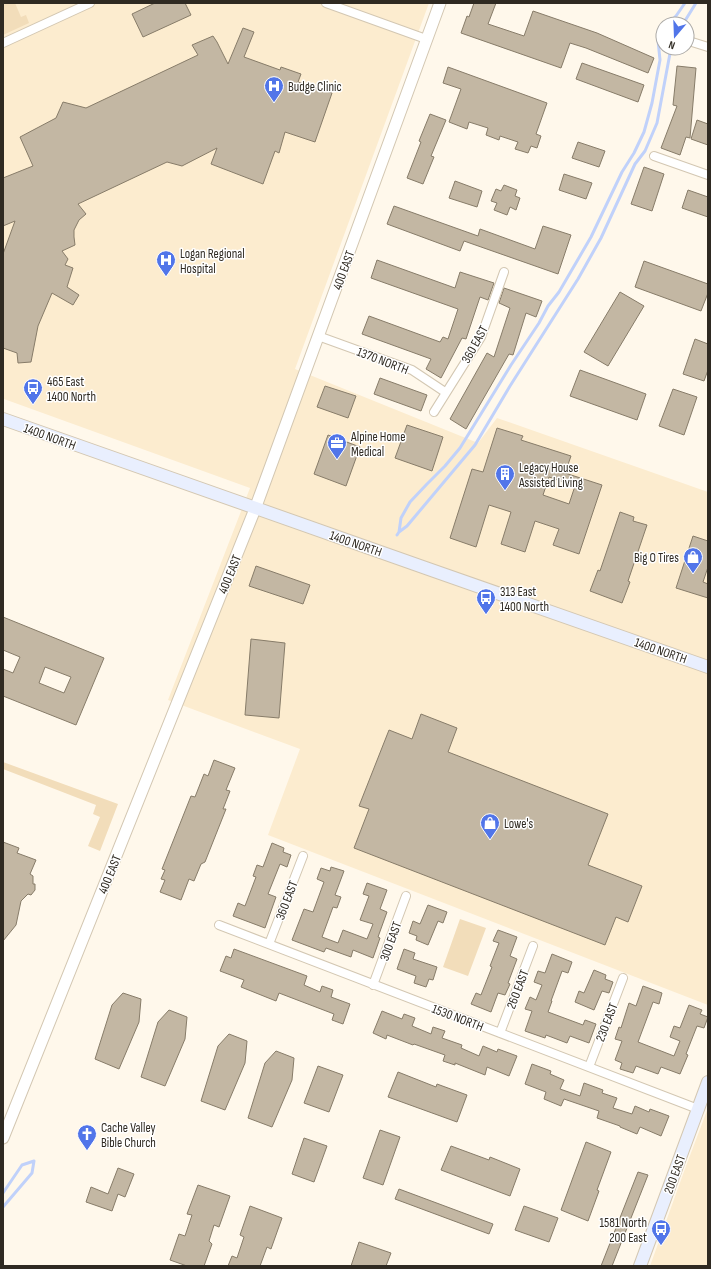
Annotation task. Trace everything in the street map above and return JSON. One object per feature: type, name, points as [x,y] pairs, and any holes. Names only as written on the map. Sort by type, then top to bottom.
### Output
[{"type":"main road","name":"1400 NORTH","points":[[3,419],[255,509],[708,667]]},
{"type":"main road","name":"200 EAST","points":[[640,1266],[708,1082]]},
{"type":"street","points":[[3,43],[90,3]]},
{"type":"street","points":[[326,3],[426,39]]},
{"type":"street","name":"400 EAST","points":[[3,1138],[255,509],[440,3]]},
{"type":"street","points":[[695,43],[708,47]]},
{"type":"street","points":[[654,156],[708,175]]},
{"type":"street","name":"360 EAST","points":[[434,412],[445,392],[481,337],[504,272]]},
{"type":"street","name":"1370 NORTH","points":[[318,336],[412,370],[445,392]]},
{"type":"street","name":"360 EAST","points":[[269,944],[303,856]]},
{"type":"street","name":"300 EAST","points":[[373,985],[406,896]]},
{"type":"street","name":"1530 NORTH","points":[[219,925],[698,1108]]},
{"type":"street","name":"260 EAST","points":[[500,1033],[534,946]]},
{"type":"street","name":"230 EAST","points":[[589,1067],[623,978]]},
{"type":"shaded area","points":[[3,3],[429,3],[295,369],[478,443],[497,418],[708,492],[708,1005],[268,835],[300,749],[168,700],[250,488],[4,399],[3,403]]},
{"type":"shaded area","points":[[3,3],[15,3],[21,17],[26,15],[29,23],[3,35]]},
{"type":"shaded area","points":[[3,762],[118,804],[100,851],[88,846],[100,817],[93,814],[96,805],[3,769]]},
{"type":"shaded area","points":[[460,919],[486,928],[468,976],[443,967]]},
{"type":"shaded area","points":[[708,1108],[708,1266],[650,1266],[686,1166]]},
{"type":"building","points":[[155,3],[185,3],[191,15],[143,37],[132,14]]},
{"type":"building","points":[[474,3],[496,3],[488,24],[524,36],[533,11],[597,33],[654,58],[648,73],[570,43],[561,68],[461,33],[467,16],[469,17]]},
{"type":"building","points":[[243,28],[254,32],[244,57],[280,70],[281,67],[301,74],[298,82],[332,93],[315,142],[285,132],[279,153],[275,151],[263,184],[211,164],[217,148],[182,166],[167,162],[78,204],[86,214],[79,220],[74,230],[75,245],[62,251],[68,259],[65,265],[73,268],[67,287],[79,295],[73,305],[52,293],[38,326],[31,362],[18,363],[17,353],[3,348],[3,254],[15,221],[3,226],[3,178],[33,166],[20,137],[56,118],[63,102],[86,108],[198,55],[192,45],[213,36],[228,64]]},
{"type":"building","points":[[582,63],[644,85],[638,102],[576,79]]},
{"type":"building","points":[[677,66],[696,68],[690,138],[686,137],[680,155],[661,148],[677,106],[673,105]]},
{"type":"building","points":[[448,67],[547,103],[536,134],[541,136],[537,148],[531,146],[528,153],[515,149],[518,142],[500,136],[499,140],[486,135],[488,128],[469,122],[467,129],[449,122],[461,89],[443,83]]},
{"type":"building","points":[[430,114],[446,120],[431,156],[434,157],[423,184],[407,178],[421,142],[419,141]]},
{"type":"building","points":[[697,120],[708,124],[708,145],[691,139]]},
{"type":"building","points":[[578,142],[605,151],[599,167],[572,158]]},
{"type":"building","points":[[644,167],[664,174],[652,211],[631,204]]},
{"type":"building","points":[[564,174],[592,183],[586,199],[559,190]]},
{"type":"building","points":[[455,181],[482,191],[477,207],[449,198]]},
{"type":"building","points":[[504,185],[517,190],[515,196],[520,198],[516,210],[510,207],[507,215],[494,210],[497,203],[491,201],[496,189],[501,191]]},
{"type":"building","points":[[688,190],[708,197],[708,217],[682,208]]},
{"type":"building","points":[[394,206],[478,236],[480,229],[535,249],[543,226],[571,235],[558,274],[464,241],[460,251],[387,224]]},
{"type":"building","points":[[377,260],[455,288],[460,272],[494,283],[488,300],[480,297],[466,339],[462,338],[441,378],[426,369],[431,359],[362,334],[369,316],[440,342],[443,337],[448,339],[458,309],[371,278]]},
{"type":"building","points":[[644,261],[708,284],[708,293],[701,311],[635,287]]},
{"type":"building","points":[[504,288],[542,301],[536,317],[526,313],[513,355],[509,354],[466,429],[450,419],[487,353],[494,357],[510,308],[499,303]]},
{"type":"building","points":[[620,292],[644,306],[608,366],[584,352]]},
{"type":"building","points":[[695,339],[708,344],[708,370],[704,381],[683,374]]},
{"type":"building","points":[[580,370],[646,394],[637,420],[570,396]]},
{"type":"building","points":[[380,378],[427,395],[421,411],[374,394]]},
{"type":"building","points":[[325,386],[356,396],[348,418],[317,407]]},
{"type":"building","points":[[673,389],[697,397],[684,435],[659,426]]},
{"type":"building","points":[[407,425],[443,437],[432,471],[395,458]]},
{"type":"building","name":"Legacy House Assisted Living","points":[[497,428],[523,436],[521,440],[571,456],[565,473],[602,485],[579,554],[553,545],[559,529],[535,521],[525,552],[501,544],[511,512],[489,505],[476,547],[450,538],[472,469],[483,472]],"holes":[[[549,477],[575,486],[569,504],[543,495]]]},
{"type":"building","name":"Alpine Home Medical","points":[[328,435],[360,447],[346,486],[314,474]]},
{"type":"building","points":[[620,512],[634,517],[633,521],[647,525],[628,581],[630,582],[622,603],[590,591],[598,570],[600,571]]},
{"type":"building","name":"Big O Tires","points":[[693,536],[708,541],[708,567],[703,582],[708,584],[708,598],[676,588]]},
{"type":"building","points":[[256,566],[310,585],[303,604],[249,586]]},
{"type":"building","points":[[3,617],[104,658],[76,725],[3,696],[3,669],[13,673],[20,657],[3,650]],"holes":[[[45,667],[71,677],[64,693],[39,683]]]},
{"type":"building","points":[[251,639],[285,643],[279,718],[245,715]]},
{"type":"building","points":[[421,714],[457,728],[448,752],[608,814],[588,865],[642,886],[628,922],[616,917],[605,945],[354,848],[369,809],[359,806],[389,730],[412,739]]},
{"type":"building","points":[[214,760],[235,768],[226,790],[230,791],[223,809],[226,809],[205,862],[201,864],[194,881],[189,879],[181,900],[160,892],[165,880],[161,879],[165,870],[162,869],[191,796],[195,797],[204,774],[208,776]]},
{"type":"building","points":[[3,842],[19,848],[17,853],[36,860],[30,874],[33,876],[35,890],[31,895],[28,894],[21,901],[16,925],[3,941]]},
{"type":"building","points":[[272,843],[284,848],[283,852],[291,855],[287,867],[280,864],[268,894],[276,897],[265,928],[233,916],[238,903],[245,906],[256,877],[253,876],[257,865],[263,867]]},
{"type":"building","points":[[331,867],[344,871],[335,895],[341,897],[337,908],[333,907],[322,937],[338,943],[343,930],[367,939],[373,924],[360,920],[369,896],[363,894],[367,883],[387,890],[380,909],[387,912],[378,937],[380,938],[373,958],[353,950],[351,957],[326,948],[324,952],[292,940],[304,909],[313,912],[324,882],[317,879],[321,868],[330,871]]},
{"type":"building","points":[[428,905],[447,912],[443,923],[438,921],[428,945],[416,940],[417,936],[409,933],[413,921],[420,924]]},
{"type":"building","points":[[498,930],[517,937],[510,956],[517,959],[508,983],[510,984],[505,995],[498,993],[491,1012],[471,1004],[476,993],[481,995],[492,967],[490,966],[499,943],[493,941]]},
{"type":"building","points":[[234,949],[307,976],[304,985],[320,992],[322,986],[333,990],[331,997],[350,1004],[343,1024],[332,1020],[334,1014],[279,993],[276,1001],[241,987],[244,980],[220,971],[226,956],[231,958]]},
{"type":"building","points":[[404,949],[415,953],[413,959],[437,967],[433,980],[429,979],[426,987],[414,983],[416,976],[397,969]]},
{"type":"building","points":[[552,954],[572,962],[568,973],[562,971],[548,1012],[583,1025],[585,1020],[596,1024],[589,1043],[570,1036],[567,1043],[546,1035],[545,1038],[525,1031],[532,1011],[525,1009],[530,997],[536,1000],[542,985],[534,982],[538,971],[545,973]]},
{"type":"building","points":[[594,970],[606,975],[605,979],[613,982],[609,993],[602,991],[594,1010],[575,1002],[579,991],[584,993]]},
{"type":"building","points":[[643,986],[662,993],[659,1004],[653,1002],[638,1042],[674,1056],[680,1041],[670,1037],[674,1026],[680,1028],[689,1005],[702,1010],[700,1014],[708,1017],[704,1028],[697,1026],[680,1074],[661,1067],[658,1074],[636,1066],[633,1073],[620,1069],[622,1063],[615,1060],[622,1041],[615,1039],[619,1027],[621,1028],[629,1003],[636,1006]]},
{"type":"building","points":[[123,993],[141,999],[139,1022],[119,1069],[95,1059],[112,1005]]},
{"type":"building","points":[[169,1010],[187,1017],[185,1039],[165,1086],[141,1077],[158,1022]]},
{"type":"building","points":[[382,1011],[402,1019],[404,1014],[415,1018],[412,1026],[431,1034],[433,1027],[445,1031],[442,1038],[462,1045],[461,1048],[479,1056],[483,1046],[497,1052],[498,1049],[517,1056],[509,1076],[487,1067],[485,1075],[455,1063],[455,1065],[443,1061],[445,1055],[387,1035],[386,1039],[373,1033]]},
{"type":"building","points":[[229,1034],[247,1041],[245,1063],[225,1110],[201,1101],[218,1046]]},
{"type":"building","points":[[276,1051],[294,1058],[292,1080],[272,1127],[248,1118],[265,1063]]},
{"type":"building","points":[[532,1064],[551,1071],[550,1074],[564,1080],[560,1089],[580,1096],[584,1083],[603,1090],[602,1093],[617,1098],[613,1108],[632,1114],[635,1106],[649,1112],[650,1109],[669,1116],[661,1136],[640,1127],[637,1134],[597,1118],[599,1111],[564,1099],[561,1106],[544,1099],[546,1092],[525,1084]]},
{"type":"building","points":[[318,1066],[343,1075],[329,1112],[304,1103]]},
{"type":"building","points":[[398,1072],[436,1087],[437,1084],[467,1095],[457,1122],[388,1097]]},
{"type":"building","points":[[380,1130],[400,1137],[383,1185],[363,1178]]},
{"type":"building","points":[[304,1138],[327,1146],[314,1182],[292,1174]]},
{"type":"building","points":[[586,1142],[611,1152],[597,1190],[599,1191],[588,1221],[561,1210]]},
{"type":"building","points":[[451,1146],[489,1160],[490,1157],[520,1169],[510,1196],[441,1170]]},
{"type":"building","points":[[118,1168],[134,1174],[125,1197],[118,1194],[112,1211],[86,1202],[91,1187],[108,1194]]},
{"type":"building","points":[[638,1172],[648,1175],[612,1266],[601,1266]]},
{"type":"building","points":[[198,1185],[230,1196],[219,1227],[214,1225],[209,1241],[212,1244],[204,1266],[187,1266],[170,1260],[179,1234],[185,1236],[192,1215],[187,1214]]},
{"type":"building","points":[[399,1189],[493,1224],[489,1234],[395,1199]]},
{"type":"building","points":[[250,1206],[282,1218],[271,1249],[267,1247],[260,1266],[228,1266],[232,1256],[237,1258],[244,1237],[240,1235]]},
{"type":"building","points":[[524,1206],[558,1218],[549,1242],[515,1230]]},
{"type":"building","points":[[359,1242],[391,1253],[386,1266],[351,1266]]},
{"type":"waterway","points":[[676,16],[685,3]]},
{"type":"waterway","points":[[688,16],[696,3]]},
{"type":"waterway","points":[[399,532],[401,518],[410,502],[445,466],[460,448],[511,365],[539,323],[548,306],[559,292],[591,237],[622,172],[634,153],[644,132],[652,103],[660,56]]},
{"type":"waterway","points":[[397,535],[407,526],[475,445],[510,386],[578,279],[601,238],[635,164],[645,151],[657,123],[670,56]]},
{"type":"waterway","points":[[3,1193],[22,1165],[34,1161]]},
{"type":"waterway","points":[[3,1207],[32,1173],[34,1161]]},
{"type":"place","name":"Budge Clinic","points":[[274,103]]},
{"type":"place","name":"Logan Regional Hospital","points":[[166,277]]},
{"type":"place","name":"465 East 1400 North","points":[[33,405]]},
{"type":"place","name":"Alpine Home Medical","points":[[337,460]]},
{"type":"place","name":"Legacy House Assisted Living","points":[[505,491]]},
{"type":"place","name":"Big O Tires","points":[[693,574]]},
{"type":"place","name":"313 East 1400 North","points":[[486,615]]},
{"type":"place","name":"Lowe's","points":[[490,840]]},
{"type":"place","name":"Cache Valley Bible Church","points":[[87,1151]]},
{"type":"place","name":"1581 North 200 East","points":[[661,1246]]}]
